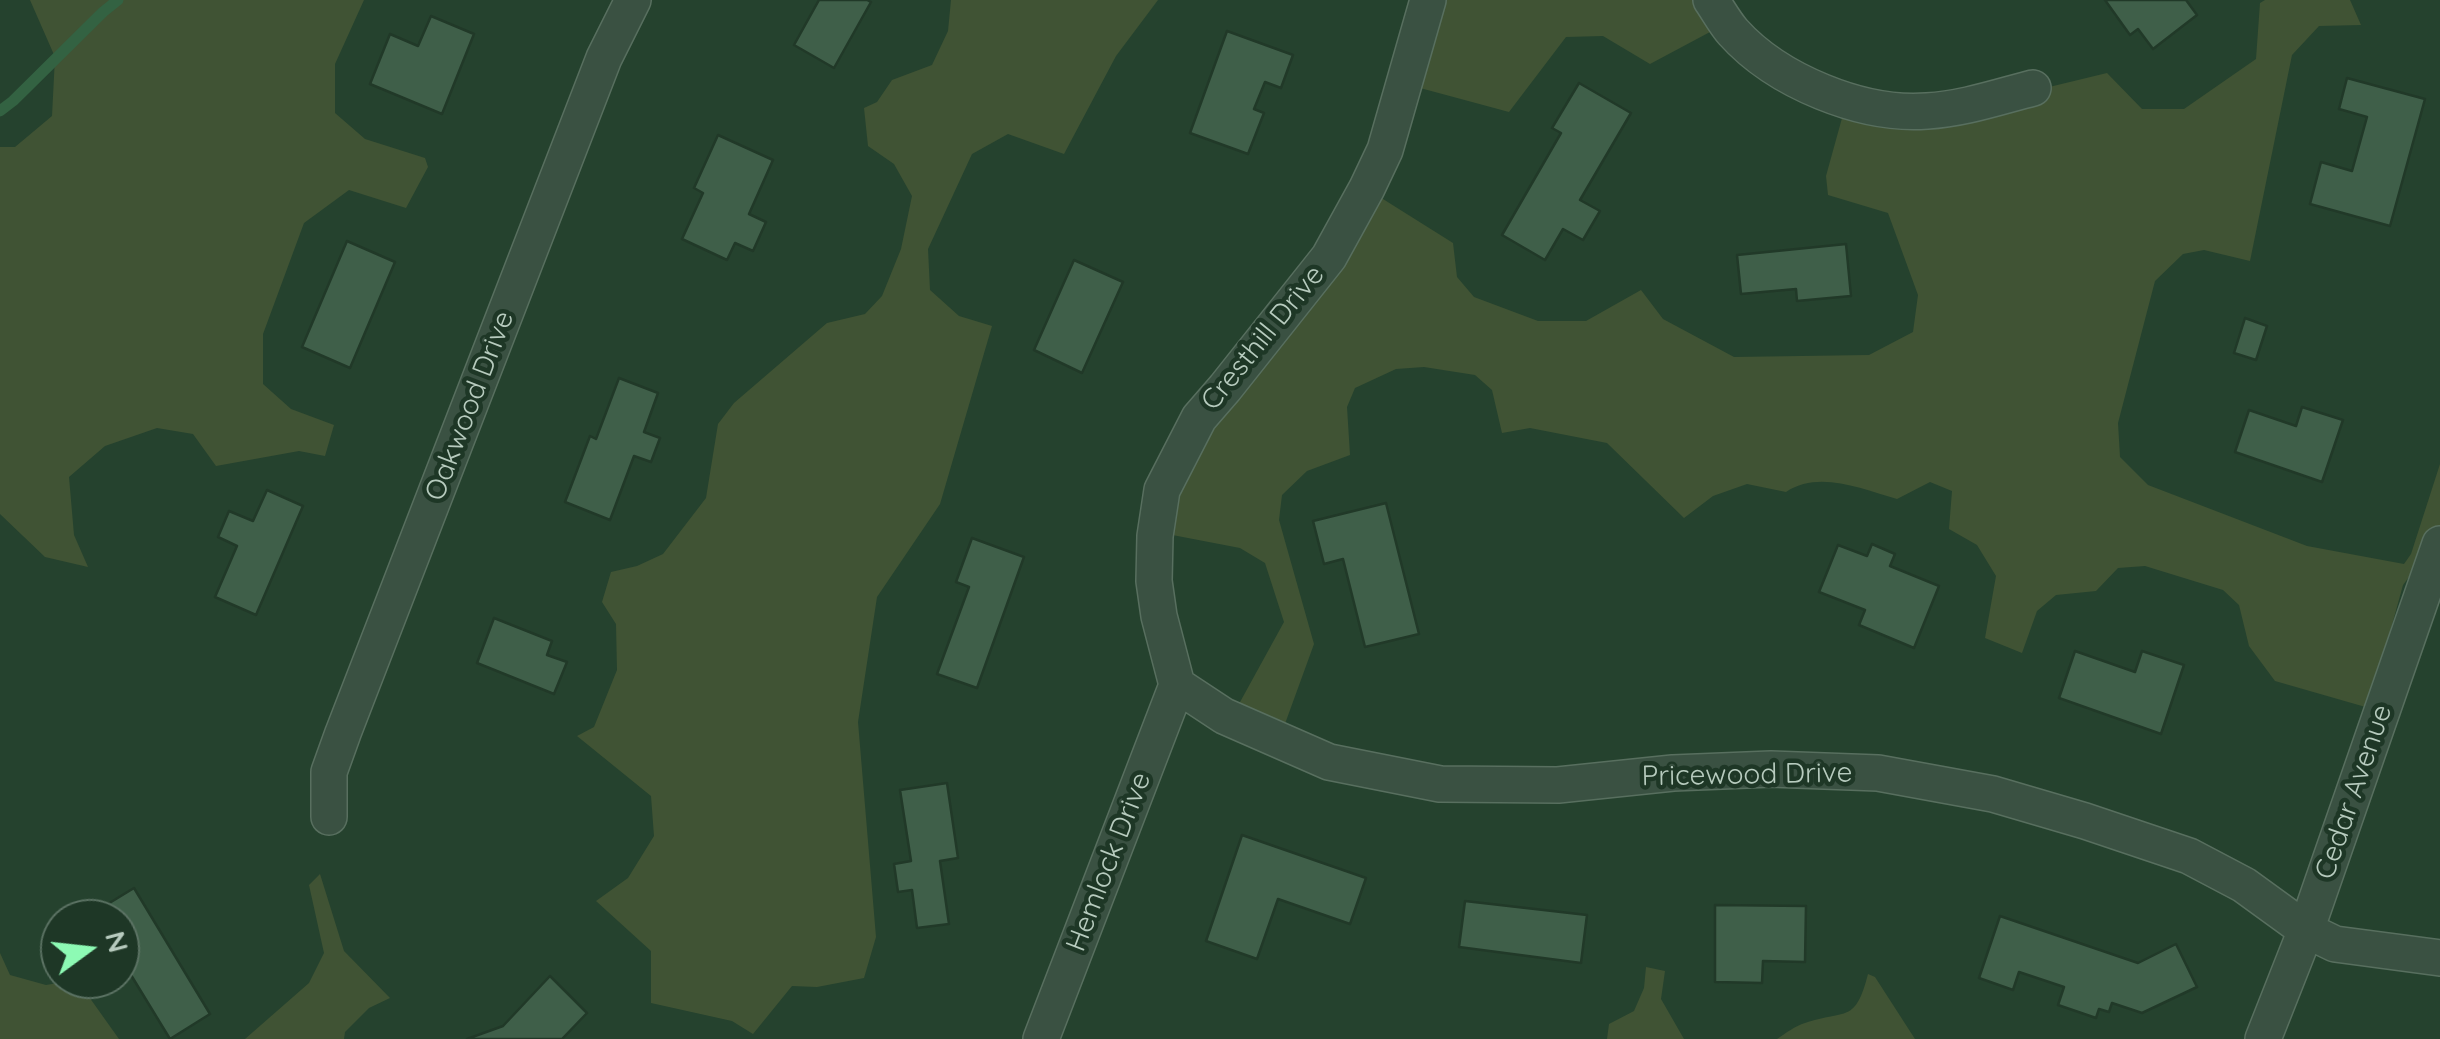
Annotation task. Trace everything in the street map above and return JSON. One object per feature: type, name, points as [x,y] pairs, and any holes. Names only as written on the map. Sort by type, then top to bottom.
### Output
[{"type":"street","name":"Oakwood Drive","points":[[329,817],[329,772],[343,733],[604,58],[633,0]]},
{"type":"street","name":"Cresthill Drive","points":[[1176,685],[1154,581],[1162,490],[1199,418],[1329,257],[1367,188],[1385,150],[1428,0]]},
{"type":"street","points":[[1711,0],[1732,31],[1764,60],[1844,101],[1899,112],[1929,112],[2032,88]]},
{"type":"street","name":"Cedar Avenue","points":[[2263,1039],[2306,930],[2440,544]]},
{"type":"street","name":"Pricewood Drive","points":[[1176,685],[1224,716],[1328,762],[1440,784],[1558,786],[1674,773],[1772,769],[1878,774],[1993,794],[2189,856],[2335,944],[2440,958]]},
{"type":"street","name":"Hemlock Drive","points":[[1041,1039],[1176,685]]},
{"type":"green space","points":[[30,0],[364,0],[335,64],[335,113],[365,139],[425,158],[428,167],[406,208],[349,190],[304,223],[263,334],[263,384],[291,409],[334,425],[325,456],[299,451],[216,466],[193,434],[157,428],[105,446],[69,477],[74,535],[88,567],[45,557],[0,514],[0,147],[15,147],[52,116],[55,57]]},
{"type":"green space","points":[[951,0],[1158,0],[1116,56],[1064,154],[1008,134],[972,154],[928,249],[930,290],[959,316],[992,326],[940,504],[877,597],[858,722],[876,937],[864,978],[817,987],[792,986],[753,1034],[732,1021],[651,1003],[651,951],[596,901],[628,878],[654,836],[651,796],[577,736],[594,727],[617,670],[616,624],[602,602],[611,572],[663,554],[706,498],[718,424],[734,403],[827,323],[865,314],[882,296],[901,249],[912,196],[894,164],[868,146],[864,108],[877,102],[892,80],[932,65],[948,31]]},
{"type":"green space","points":[[1432,0],[1718,0],[1725,24],[1650,64],[1603,36],[1566,37],[1509,112],[1409,85]]},
{"type":"green space","points":[[2350,0],[2361,25],[2319,26],[2292,55],[2250,261],[2204,250],[2183,254],[2155,281],[2118,423],[2120,457],[2148,485],[2307,546],[2404,564],[2411,554],[2440,464],[2440,583],[2409,577],[2403,585],[2369,708],[2275,681],[2249,646],[2239,605],[2223,590],[2145,566],[2118,568],[2096,591],[2056,595],[2037,611],[2022,653],[1985,638],[1996,576],[1977,545],[1949,529],[1952,491],[1930,482],[1897,499],[1826,482],[1812,482],[1786,492],[1747,484],[1713,496],[1684,518],[1607,443],[1530,428],[1502,433],[1492,390],[1475,375],[1424,367],[1396,369],[1355,388],[1347,407],[1350,455],[1307,471],[1282,495],[1279,520],[1314,644],[1282,732],[1234,713],[1284,622],[1265,563],[1240,548],[1162,533],[1172,469],[1375,194],[1453,243],[1457,277],[1474,297],[1538,321],[1586,321],[1641,290],[1663,319],[1734,357],[1869,355],[1913,332],[1918,295],[1888,213],[1828,195],[1826,176],[1847,100],[2041,89],[2107,73],[2142,109],[2184,109],[2256,59],[2260,3]]},
{"type":"green space","points":[[320,874],[344,951],[390,998],[369,1008],[345,1032],[344,1039],[245,1039],[309,983],[324,953],[309,885]]},
{"type":"green space","points":[[0,953],[10,975],[40,983],[40,999],[91,999],[119,1039],[0,1039]]},
{"type":"green space","points":[[1646,967],[1665,971],[1661,999],[1684,1039],[1607,1039],[1609,1024],[1634,1011],[1644,988]]},
{"type":"green space","points":[[1868,974],[1875,977],[1915,1039],[1777,1039],[1801,1024],[1853,1008]]},
{"type":"building","points":[[819,0],[871,2],[834,68],[794,45]]},
{"type":"building","points":[[2105,0],[2186,0],[2197,15],[2153,49],[2138,29],[2130,35]]},
{"type":"building","points":[[431,16],[474,34],[442,114],[370,84],[390,34],[418,46]]},
{"type":"building","points":[[1227,31],[1293,55],[1281,88],[1265,82],[1254,109],[1264,113],[1248,154],[1190,133]]},
{"type":"building","points":[[2347,78],[2425,99],[2390,226],[2310,204],[2321,162],[2352,171],[2367,117],[2339,109]]},
{"type":"building","points":[[1579,83],[1631,113],[1580,200],[1600,211],[1583,240],[1563,229],[1545,260],[1502,235],[1561,133],[1552,128]]},
{"type":"building","points":[[718,135],[773,160],[749,214],[766,222],[753,251],[735,243],[727,260],[682,239],[703,193],[694,188]]},
{"type":"building","points":[[347,241],[395,262],[350,368],[302,347]]},
{"type":"building","points":[[1846,244],[1851,296],[1797,301],[1796,289],[1741,294],[1737,255]]},
{"type":"building","points":[[1074,260],[1123,282],[1082,373],[1034,350]]},
{"type":"building","points":[[2245,318],[2267,326],[2256,360],[2234,353]]},
{"type":"building","points":[[619,378],[658,393],[644,432],[660,438],[651,462],[634,456],[610,520],[565,502],[590,436],[596,439]]},
{"type":"building","points":[[2302,407],[2343,420],[2322,482],[2235,452],[2249,410],[2296,426]]},
{"type":"building","points":[[267,490],[303,506],[256,615],[215,597],[237,546],[218,537],[229,511],[253,521]]},
{"type":"building","points":[[1386,503],[1419,634],[1365,647],[1343,559],[1324,564],[1313,521]]},
{"type":"building","points":[[972,538],[1024,557],[977,688],[937,674],[969,587],[956,582]]},
{"type":"building","points":[[1872,544],[1895,554],[1890,566],[1939,586],[1914,648],[1859,625],[1865,610],[1819,592],[1838,545],[1867,556]]},
{"type":"building","points":[[494,618],[552,641],[547,655],[567,662],[554,694],[477,663]]},
{"type":"building","points":[[2075,651],[2135,672],[2142,651],[2184,665],[2161,734],[2059,698]]},
{"type":"building","points":[[947,783],[958,858],[940,861],[949,924],[917,928],[912,890],[898,892],[894,864],[911,861],[900,790]]},
{"type":"building","points":[[1242,835],[1366,878],[1350,924],[1278,899],[1257,959],[1206,941]]},
{"type":"building","points":[[134,888],[210,1014],[170,1039],[140,990],[140,899],[116,899]]},
{"type":"building","points":[[1465,901],[1587,915],[1581,963],[1459,947]]},
{"type":"building","points":[[1715,905],[1806,906],[1805,962],[1763,961],[1762,983],[1715,982]]},
{"type":"building","points":[[2000,916],[2138,963],[2176,944],[2197,987],[2142,1013],[2112,1003],[2109,1012],[2099,1009],[2096,1018],[2058,1005],[2064,987],[2019,972],[2013,990],[1979,978]]},
{"type":"building","points":[[550,976],[587,1013],[562,1039],[467,1039],[503,1026]]},
{"type":"waterway","points":[[0,111],[118,0]]}]
